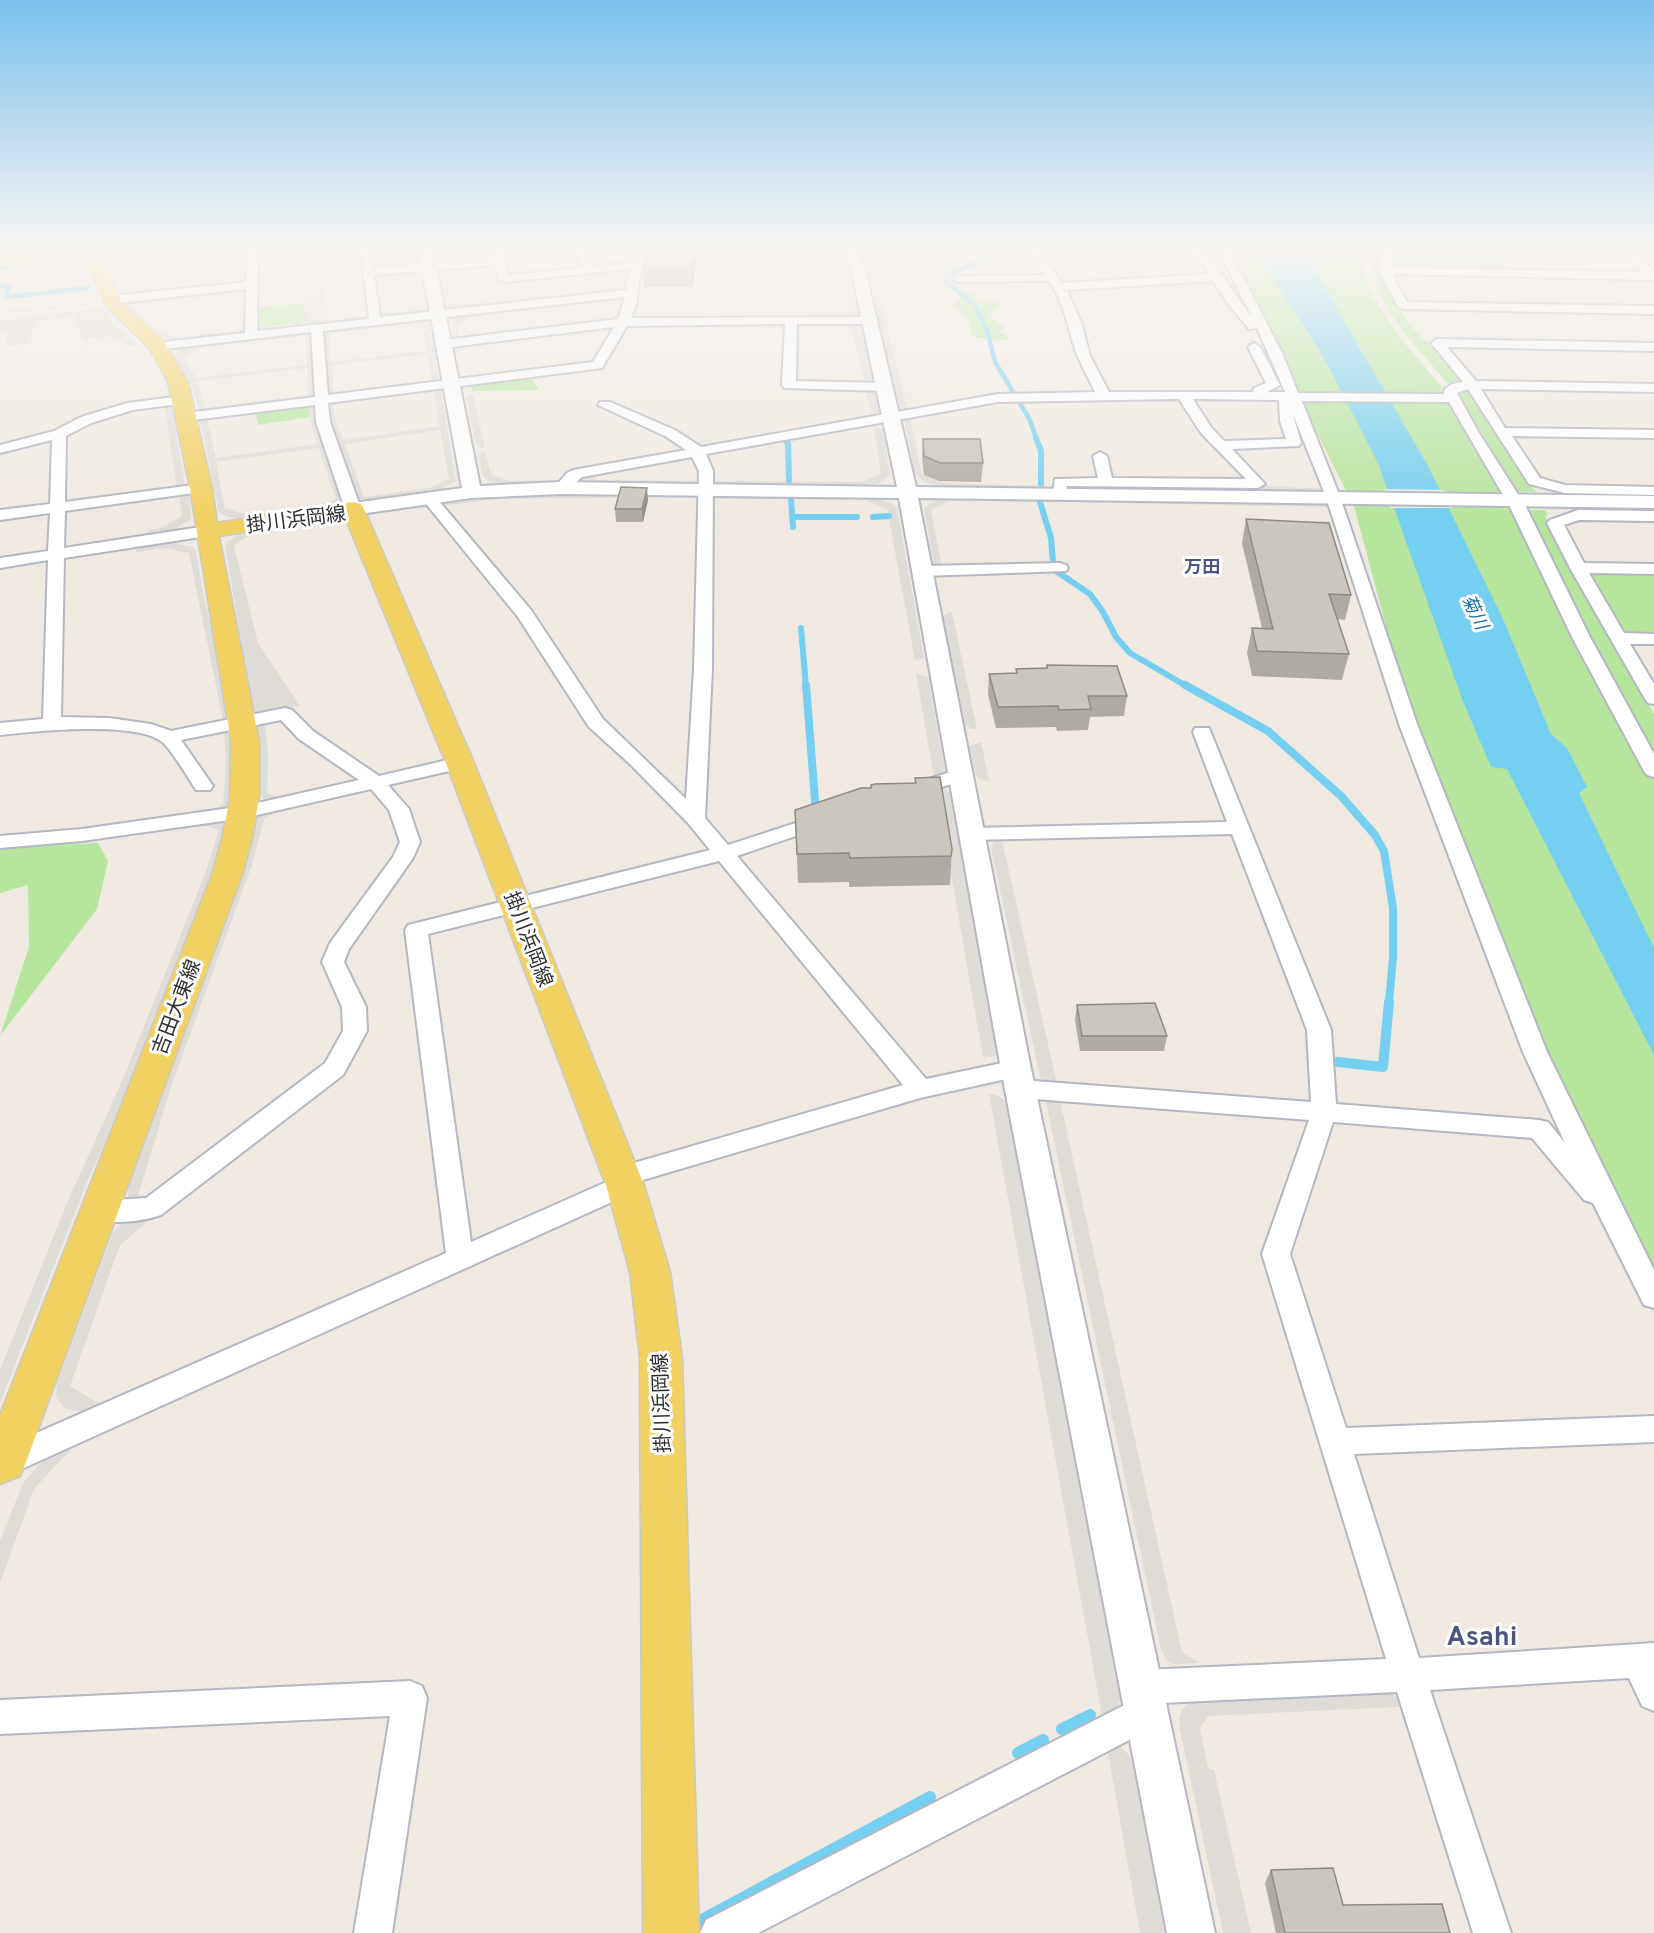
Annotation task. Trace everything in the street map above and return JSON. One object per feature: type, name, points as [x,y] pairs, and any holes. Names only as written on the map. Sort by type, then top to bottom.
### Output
[{"type":"main road","points":[[148,337],[158,346],[178,382],[201,488],[207,531]]},
{"type":"main road","name":"掛川浜岡線","points":[[207,531],[353,509],[460,763],[623,1180],[650,1272],[661,1358],[671,1933]]},
{"type":"main road","name":"吉田大東線","points":[[1,1466],[228,872],[244,812],[247,748],[207,531]]},
{"type":"street","points":[[158,346],[240,337]]},
{"type":"street","points":[[318,337],[323,423],[353,509],[471,492],[561,488],[1654,502]]},
{"type":"street","points":[[443,337],[471,480],[471,492]]},
{"type":"street","points":[[444,344],[499,337]]},
{"type":"street","points":[[1,442],[15,444],[59,434],[86,420],[132,406],[184,408],[322,400],[597,365],[614,337]]},
{"type":"street","points":[[790,337],[789,385],[884,387]]},
{"type":"street","points":[[873,337],[907,492],[1018,1079],[1191,1933]]},
{"type":"street","points":[[1079,337],[1084,356],[1104,396]]},
{"type":"street","points":[[1263,337],[1272,347]]},
{"type":"street","points":[[1267,337],[1337,497],[1408,724],[1531,1041],[1613,1217],[1654,1297]]},
{"type":"street","points":[[1654,347],[1437,343],[1472,385],[1501,432],[1518,453],[1534,482],[1565,489],[1654,491]]},
{"type":"street","points":[[561,488],[578,473],[1016,398],[1268,390],[1274,385],[1254,347]]},
{"type":"street","points":[[1654,388],[1472,385],[1457,387],[1450,392],[1449,398],[1510,500],[1654,771]]},
{"type":"street","points":[[1147,395],[1449,398]]},
{"type":"street","points":[[1055,494],[1060,482],[1258,484],[1206,430],[1183,395]]},
{"type":"street","points":[[1220,445],[1294,443],[1287,422],[1293,396]]},
{"type":"street","points":[[605,405],[670,433],[699,452]]},
{"type":"street","points":[[1501,432],[1654,434]]},
{"type":"street","points":[[52,724],[59,434]]},
{"type":"street","points":[[695,819],[703,669],[706,471],[699,458],[699,452]]},
{"type":"street","points":[[1100,456],[1106,482]]},
{"type":"street","points":[[0,515],[201,488]]},
{"type":"street","points":[[428,497],[525,614],[596,723],[637,760],[695,819],[920,1089]]},
{"type":"street","points":[[1654,516],[1578,515],[1555,523],[1578,568],[1654,699]]},
{"type":"street","points":[[0,563],[207,531]]},
{"type":"street","points":[[922,571],[1055,568]]},
{"type":"street","points":[[1578,568],[1654,569]]},
{"type":"street","points":[[1618,638],[1654,639]]},
{"type":"street","points":[[98,1211],[152,1208],[334,1069],[355,1031],[354,1007],[333,962],[338,948],[403,858],[410,842],[399,809],[375,782],[306,735],[285,714],[243,720],[169,737]]},
{"type":"street","points":[[0,729],[52,724],[109,724],[151,730],[169,737],[203,786]]},
{"type":"street","points":[[1202,732],[1319,1030],[1324,1113],[1276,1254],[1408,1675],[1492,1933]]},
{"type":"street","points":[[0,842],[82,835],[244,812],[460,763]]},
{"type":"street","points":[[895,796],[959,775]]},
{"type":"street","points":[[460,1258],[416,930],[724,853],[838,815]]},
{"type":"street","points":[[970,834],[1240,828]]},
{"type":"street","points":[[1,1466],[460,1258],[623,1180],[920,1089],[1018,1079],[1324,1113],[1539,1129],[1613,1217]]},
{"type":"street","points":[[1335,1442],[1654,1429]]},
{"type":"street","points":[[719,1933],[1145,1700],[1408,1675],[1647,1661],[1654,1694]]},
{"type":"street","points":[[0,1718],[410,1698],[373,1933]]},
{"type":"green space","points":[[978,337],[1011,339],[995,341]]},
{"type":"green space","points":[[1268,337],[1400,337],[1443,389],[1444,396],[1503,491],[1577,636],[1654,778],[1654,1268],[1602,1193],[1421,758],[1354,506]]},
{"type":"green space","points":[[1408,337],[1423,337],[1464,381],[1454,385],[1446,382]]},
{"type":"green space","points":[[531,377],[539,390],[472,391],[471,386],[474,384]]},
{"type":"green space","points":[[1468,388],[1528,484],[1537,492],[1515,491],[1458,400],[1458,391]]},
{"type":"green space","points":[[298,405],[310,409],[310,417],[258,425],[255,411]]},
{"type":"green space","points":[[1525,510],[1545,510],[1548,515],[1545,516],[1654,714],[1654,754],[1542,547]]},
{"type":"green space","points":[[1595,571],[1654,572],[1654,635],[1623,634],[1589,573]]},
{"type":"green space","points":[[98,843],[108,861],[97,909],[0,1036],[29,947],[28,885],[0,893],[0,847]]},
{"type":"shaded area","points":[[6,337],[31,337],[33,341],[27,344],[7,346]]},
{"type":"shaded area","points":[[81,337],[105,337],[82,340]]},
{"type":"shaded area","points":[[129,337],[138,344],[130,347],[121,341],[109,339]]},
{"type":"shaded area","points":[[160,337],[199,337],[179,340]]},
{"type":"shaded area","points":[[266,337],[290,337],[201,347],[184,358],[196,378],[307,365],[306,337],[311,337],[314,393],[310,398],[301,400],[309,395],[307,368],[198,381],[205,409],[210,411],[199,411],[190,381],[173,354],[189,346]]},
{"type":"shaded area","points":[[324,337],[329,337],[331,362],[427,351],[424,337],[431,337],[439,382],[428,384],[432,381],[427,354],[332,365],[333,391],[346,394],[328,392]]},
{"type":"shaded area","points":[[854,337],[864,337],[879,413],[872,419]]},
{"type":"shaded area","points":[[883,337],[890,337],[908,412],[900,409]]},
{"type":"shaded area","points":[[104,340],[84,347],[83,343]]},
{"type":"shaded area","points":[[428,389],[441,390],[456,481],[440,489],[367,500],[359,499],[330,421],[330,404],[343,400],[334,406],[336,421],[343,440],[439,426],[434,391]],"holes":[[[440,430],[449,478],[430,488],[364,497],[345,444]]]},
{"type":"shaded area","points":[[473,394],[485,448],[478,447],[476,444],[466,396]]},
{"type":"shaded area","points":[[164,404],[171,405],[185,484],[177,488]]},
{"type":"shaded area","points":[[298,405],[315,407],[316,423],[342,501],[335,505],[248,519],[231,518],[219,513],[200,419],[212,416],[207,419],[216,458],[317,444],[310,409]],"holes":[[[319,448],[336,499],[331,502],[251,515],[225,509],[216,462]]]},
{"type":"shaded area","points":[[910,417],[922,475],[944,483],[1046,486],[1041,488],[943,486],[925,483],[915,474],[904,419]]},
{"type":"shaded area","points":[[874,426],[883,429],[890,476],[879,483],[863,485],[715,484],[711,481],[862,482],[881,473]]},
{"type":"shaded area","points":[[485,451],[491,475],[511,481],[558,480],[550,484],[490,482],[483,476],[478,455]]},
{"type":"shaded area","points":[[591,473],[596,480],[698,481],[696,484],[582,482],[579,480],[580,476]]},
{"type":"shaded area","points":[[1077,485],[1268,486],[1323,489],[1320,492],[1077,489],[1073,487]]},
{"type":"shaded area","points":[[179,493],[189,495],[191,519],[175,529],[148,535],[148,530],[161,528],[182,516]]},
{"type":"shaded area","points":[[581,493],[697,495],[700,497],[497,499],[364,515],[368,512],[466,498]]},
{"type":"shaded area","points":[[715,495],[873,497],[893,504],[897,508],[924,658],[915,660],[887,509],[866,500],[711,499]]},
{"type":"shaded area","points":[[945,498],[1045,500],[1047,502],[950,501],[931,510],[942,568],[934,565],[924,508],[929,503]]},
{"type":"shaded area","points":[[1069,499],[1324,503],[1328,507],[1068,502]]},
{"type":"shaded area","points":[[1525,506],[1654,507],[1654,512],[1525,509]]},
{"type":"shaded area","points":[[342,517],[345,521],[339,519],[254,533],[234,545],[258,643],[300,706],[258,713],[254,711],[244,661],[225,544],[242,532]]},
{"type":"shaded area","points":[[173,543],[193,547],[196,552],[205,602],[220,657],[230,717],[227,720],[223,720],[189,553],[163,548],[136,552],[136,548]]},
{"type":"shaded area","points":[[952,612],[977,729],[971,729],[964,724],[943,616]]},
{"type":"shaded area","points":[[916,673],[928,677],[945,771],[944,774],[934,779]]},
{"type":"shaded area","points":[[265,722],[268,755],[267,793],[279,797],[269,799],[263,799],[258,793],[257,729],[258,725]]},
{"type":"shaded area","points":[[224,730],[233,732],[230,805],[214,810],[223,803],[226,762]]},
{"type":"shaded area","points":[[981,742],[989,781],[981,780],[976,776],[969,746]]},
{"type":"shaded area","points":[[942,787],[949,791],[997,1047],[997,1054],[993,1057],[983,1057],[936,788]]},
{"type":"shaded area","points":[[280,810],[264,819],[252,865],[172,1084],[137,1199],[131,1199],[128,1197],[128,1189],[160,1086],[255,818],[260,814]]},
{"type":"shaded area","points":[[215,823],[227,826],[226,838],[130,1088],[87,1182],[0,1403],[0,1370],[67,1203],[122,1081],[206,871],[219,830],[201,825]]},
{"type":"shaded area","points":[[1002,840],[1057,1084],[1046,1082],[1040,1077],[991,847],[994,842]]},
{"type":"shaded area","points":[[989,1094],[997,1095],[1006,1101],[1120,1698],[1118,1711],[1103,1721]]},
{"type":"shaded area","points":[[1050,1099],[1069,1099],[1061,1105],[1182,1652],[1200,1663],[1173,1664],[1167,1661],[1161,1650],[1046,1103]]},
{"type":"shaded area","points":[[148,1221],[120,1245],[70,1386],[105,1407],[82,1412],[64,1408],[56,1396],[57,1383],[113,1232],[123,1222]]},
{"type":"shaded area","points":[[76,1444],[34,1489],[0,1583],[0,1541],[23,1483],[43,1461]]},
{"type":"shaded area","points":[[1391,1692],[1397,1698],[1400,1707],[1208,1716],[1200,1728],[1208,1768],[1214,1770],[1251,1933],[1223,1933],[1179,1725],[1180,1715],[1185,1706],[1194,1699]]},
{"type":"shaded area","points":[[1106,1742],[1121,1747],[1130,1756],[1134,1765],[1165,1933],[1140,1933]]},
{"type":"water","name":"菊川","points":[[1311,337],[1354,337],[1428,466],[1503,619],[1551,734],[1567,748],[1587,787],[1579,793],[1654,948],[1654,1055],[1507,769],[1491,767],[1462,699],[1378,463],[1324,358]]},
{"type":"pier","points":[[1384,489],[1444,490],[1453,508],[1390,508]]},
{"type":"building","points":[[923,439],[980,439],[983,463],[940,463],[924,456]]},
{"type":"building","points":[[621,487],[647,488],[642,509],[615,509]]},
{"type":"building","points":[[1246,519],[1329,523],[1351,595],[1329,594],[1349,654],[1257,651],[1252,628],[1273,629]]},
{"type":"building","points":[[1047,665],[1117,666],[1127,696],[1088,696],[1091,709],[1059,710],[1058,706],[998,707],[989,674],[1017,673],[1016,669],[1047,668]]},
{"type":"building","points":[[940,777],[952,849],[951,856],[850,858],[849,853],[797,854],[795,810],[861,788],[871,788],[871,785],[875,784],[916,783],[915,778]]},
{"type":"building","points":[[1155,1003],[1167,1036],[1082,1036],[1077,1005]]},
{"type":"building","points":[[1333,1868],[1343,1905],[1442,1904],[1450,1933],[1285,1933],[1271,1870]]},
{"type":"waterway","points":[[989,337],[995,362],[1029,418],[1037,440]]},
{"type":"waterway","points":[[1036,438],[1041,451],[1041,484]]},
{"type":"waterway","points":[[784,439],[788,443],[789,481]]},
{"type":"waterway","points":[[791,499],[793,527]]},
{"type":"waterway","points":[[1040,502],[1051,538],[1056,571],[1090,594],[1103,612],[1116,637],[1130,653],[1188,687]]},
{"type":"waterway","points":[[873,517],[889,516]]},
{"type":"waterway","points":[[793,517],[857,517]]},
{"type":"waterway","points":[[801,628],[806,687]]},
{"type":"waterway","points":[[806,685],[816,813]]},
{"type":"waterway","points":[[1185,685],[1268,731],[1341,796],[1375,835],[1384,851],[1393,908],[1393,957],[1389,1003]]},
{"type":"waterway","points":[[1338,1062],[1383,1067],[1389,1002]]},
{"type":"waterway","points":[[1062,1729],[1090,1715]]},
{"type":"waterway","points":[[1018,1753],[1043,1740]]},
{"type":"waterway","points":[[700,1921],[930,1797]]},
{"type":"district","name":"万田","points":[[1202,567]]},
{"type":"district","name":"Asahi","points":[[1482,1636]]}]
